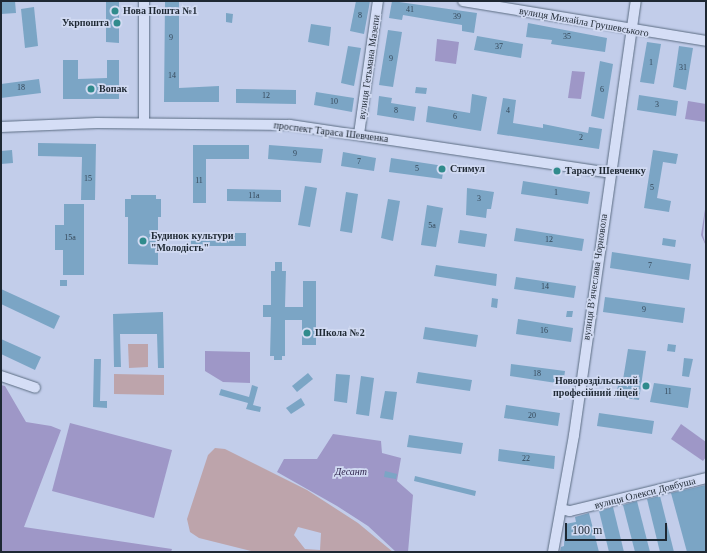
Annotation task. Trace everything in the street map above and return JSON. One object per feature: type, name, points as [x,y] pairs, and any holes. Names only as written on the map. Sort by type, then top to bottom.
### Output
[{"type":"street","points":[[144,1],[144,123]]},
{"type":"street","name":"вулиця Гетьмана Мазепи","points":[[359,134],[378,1]]},
{"type":"street","name":"вулиця Михайла Грушевського","points":[[463,1],[632,31],[706,42]]},
{"type":"street","name":"вулиця Вʼячеслава Чорновола","points":[[553,552],[574,436],[610,173],[636,1]]},
{"type":"street","name":"проспект Тараса Шевченка","points":[[1,127],[144,123],[258,123],[359,134],[610,173]]},
{"type":"street","points":[[1,376],[35,388]]},
{"type":"street","name":"вулиця Олекси Довбуша","points":[[561,510],[570,511],[706,478]]},
{"type":"green space","points":[[437,39],[459,42],[456,64],[435,61]]},
{"type":"green space","points":[[572,71],[585,72],[581,99],[568,98]]},
{"type":"green space","points":[[688,101],[706,104],[706,122],[685,119]]},
{"type":"green space","points":[[706,203],[703,235],[706,246],[701,235]]},
{"type":"green space","points":[[205,351],[250,352],[250,383],[223,382],[205,371]]},
{"type":"green space","points":[[1,385],[5,386],[26,422],[51,426],[61,430],[24,527],[172,549],[171,552],[1,552]]},
{"type":"green space","points":[[70,423],[172,450],[154,518],[52,491]]},
{"type":"green space","points":[[681,424],[706,442],[706,457],[703,461],[671,439]]},
{"type":"green space","name":"Десант","points":[[333,434],[381,441],[382,453],[401,458],[397,481],[413,495],[408,552],[396,552],[368,526],[337,506],[277,472],[284,459],[317,459]]},
{"type":"shaded area","points":[[128,344],[148,344],[148,367],[129,368]]},
{"type":"shaded area","points":[[114,374],[164,375],[164,395],[114,394]]},
{"type":"shaded area","points":[[215,448],[225,449],[307,490],[358,523],[393,552],[255,552],[199,538],[190,532],[187,519],[208,455]],"holes":[[[298,527],[321,533],[320,550],[305,549],[294,535]]]},
{"type":"building","points":[[1,1],[15,1],[16,13],[1,14]]},
{"type":"building","points":[[106,1],[119,1],[119,43],[106,42]]},
{"type":"building","points":[[165,1],[179,1],[179,88],[219,86],[219,102],[164,102]]},
{"type":"building","points":[[356,1],[370,1],[364,34],[350,31]]},
{"type":"building","points":[[392,1],[477,13],[474,33],[462,31],[462,25],[403,15],[402,20],[389,18]]},
{"type":"building","points":[[34,7],[38,46],[25,48],[21,9]]},
{"type":"building","points":[[226,13],[233,14],[232,23],[226,22]]},
{"type":"building","points":[[528,23],[607,38],[605,52],[551,44],[552,40],[526,37]]},
{"type":"building","points":[[311,24],[331,27],[329,46],[308,42]]},
{"type":"building","points":[[388,30],[402,32],[393,87],[379,85]]},
{"type":"building","points":[[477,36],[523,44],[521,58],[474,50]]},
{"type":"building","points":[[647,42],[661,44],[654,84],[640,82]]},
{"type":"building","points":[[348,46],[361,48],[354,86],[341,83]]},
{"type":"building","points":[[679,46],[693,48],[686,90],[673,87]]},
{"type":"building","name":"Вопак","points":[[63,60],[78,60],[78,79],[107,78],[107,60],[119,60],[119,99],[63,99]]},
{"type":"building","points":[[600,61],[613,64],[604,119],[591,116]]},
{"type":"building","points":[[39,79],[41,93],[1,98],[1,84]]},
{"type":"building","points":[[416,87],[427,88],[426,94],[415,93]]},
{"type":"building","points":[[236,89],[296,90],[296,104],[236,103]]},
{"type":"building","points":[[316,92],[354,98],[352,112],[314,105]]},
{"type":"building","points":[[472,94],[487,97],[481,131],[426,122],[428,106],[470,113]]},
{"type":"building","points":[[639,95],[678,101],[676,116],[637,110]]},
{"type":"building","points":[[379,96],[392,98],[391,103],[416,107],[414,121],[377,115]]},
{"type":"building","points":[[503,98],[516,100],[513,123],[543,128],[543,124],[588,133],[589,127],[602,129],[599,149],[497,134]]},
{"type":"building","points":[[38,143],[96,144],[95,200],[81,200],[82,157],[38,156]]},
{"type":"building","points":[[193,145],[249,145],[249,159],[206,159],[206,203],[193,203]]},
{"type":"building","points":[[269,145],[323,149],[321,163],[268,159]]},
{"type":"building","points":[[12,150],[13,163],[1,164],[1,151]]},
{"type":"building","points":[[653,150],[678,154],[676,164],[663,162],[657,198],[671,201],[669,212],[644,208]]},
{"type":"building","points":[[343,152],[376,158],[374,171],[341,166]]},
{"type":"building","points":[[391,158],[444,166],[442,179],[389,172]]},
{"type":"building","points":[[523,181],[590,192],[588,204],[521,194]]},
{"type":"building","points":[[305,186],[317,188],[310,227],[298,225]]},
{"type":"building","points":[[467,188],[494,192],[491,209],[487,209],[486,218],[466,215]]},
{"type":"building","points":[[227,189],[281,190],[281,202],[227,201]]},
{"type":"building","points":[[346,192],[358,194],[352,233],[340,231]]},
{"type":"building","name":"Будинок культури \"Молодість\"","points":[[131,195],[156,195],[156,199],[161,199],[161,217],[158,217],[158,265],[128,264],[128,217],[125,217],[125,199],[131,199]]},
{"type":"building","points":[[388,199],[400,201],[393,241],[381,238]]},
{"type":"building","points":[[64,204],[84,204],[84,275],[63,275],[63,250],[55,250],[55,225],[64,225]]},
{"type":"building","points":[[427,205],[443,208],[436,247],[421,245]]},
{"type":"building","points":[[516,228],[584,239],[582,251],[514,241]]},
{"type":"building","points":[[460,230],[487,234],[485,247],[458,243]]},
{"type":"building","points":[[191,233],[246,233],[246,246],[191,246]]},
{"type":"building","points":[[663,238],[676,240],[675,247],[662,245]]},
{"type":"building","points":[[612,252],[691,264],[689,280],[610,268]]},
{"type":"building","points":[[275,262],[282,262],[282,271],[286,271],[285,307],[303,307],[303,281],[316,281],[316,345],[302,345],[302,320],[285,320],[285,356],[282,356],[282,360],[274,360],[274,356],[270,356],[271,317],[263,317],[263,305],[271,305],[271,271],[275,271]]},
{"type":"building","points":[[436,265],[497,274],[496,286],[434,276]]},
{"type":"building","points":[[516,277],[576,286],[574,298],[514,289]]},
{"type":"building","points":[[60,280],[67,280],[67,286],[60,286]]},
{"type":"building","points":[[1,289],[60,316],[54,329],[1,304]]},
{"type":"building","points":[[605,297],[685,308],[683,323],[603,312]]},
{"type":"building","points":[[492,298],[498,299],[497,308],[491,307]]},
{"type":"building","points":[[567,311],[573,311],[572,317],[566,317]]},
{"type":"building","points":[[163,312],[164,368],[158,368],[157,334],[120,334],[121,367],[114,367],[113,314]]},
{"type":"building","points":[[518,319],[573,328],[571,342],[516,334]]},
{"type":"building","points":[[425,327],[478,335],[476,347],[423,339]]},
{"type":"building","points":[[1,339],[41,357],[35,370],[1,354]]},
{"type":"building","points":[[668,344],[676,345],[675,352],[667,351]]},
{"type":"building","points":[[628,349],[646,351],[639,400],[616,397],[618,385],[622,386]]},
{"type":"building","points":[[684,358],[693,359],[689,377],[682,376]]},
{"type":"building","points":[[94,359],[101,359],[100,401],[107,401],[107,408],[93,407]]},
{"type":"building","points":[[511,364],[565,371],[563,384],[510,376]]},
{"type":"building","points":[[418,372],[472,380],[470,391],[416,383]]},
{"type":"building","points":[[308,373],[313,379],[297,392],[292,386]]},
{"type":"building","points":[[336,374],[350,375],[347,403],[334,401]]},
{"type":"building","points":[[361,376],[374,378],[369,416],[356,414]]},
{"type":"building","points":[[654,383],[691,388],[688,408],[650,402]]},
{"type":"building","points":[[252,385],[258,387],[253,405],[261,407],[260,412],[246,409],[248,403],[219,395],[221,389],[249,397]]},
{"type":"building","points":[[385,391],[397,392],[393,420],[380,418]]},
{"type":"building","points":[[301,398],[305,405],[291,414],[286,408]]},
{"type":"building","points":[[506,405],[560,413],[558,426],[504,418]]},
{"type":"building","points":[[599,413],[654,421],[652,434],[597,426]]},
{"type":"building","points":[[409,435],[463,443],[461,454],[407,447]]},
{"type":"building","points":[[499,449],[555,456],[554,469],[498,461]]},
{"type":"building","points":[[385,471],[397,474],[396,479],[384,477]]},
{"type":"building","points":[[415,476],[476,491],[475,496],[414,481]]},
{"type":"building","points":[[706,485],[706,552],[687,552],[671,493]]},
{"type":"building","points":[[660,496],[674,552],[660,552],[647,499]]},
{"type":"building","points":[[637,501],[650,552],[635,552],[623,505]]},
{"type":"building","points":[[613,507],[624,552],[609,552],[599,511]]},
{"type":"building","points":[[589,513],[599,552],[560,552],[561,547],[564,546],[565,524],[576,522],[575,517]]},
{"type":"place","name":"Нова Пошта №1","points":[[115,11]]},
{"type":"place","name":"Укрпошта","points":[[117,23]]},
{"type":"place","name":"Вопак","points":[[91,89]]},
{"type":"place","name":"Стимул","points":[[442,169]]},
{"type":"place","name":"Тарасу Шевченку","points":[[557,171]]},
{"type":"place","name":"Будинок культури \"Молодість\"","points":[[143,241]]},
{"type":"place","name":"Школа №2","points":[[307,333]]},
{"type":"place","name":"Новороздільський професійний ліцей","points":[[646,386]]}]
